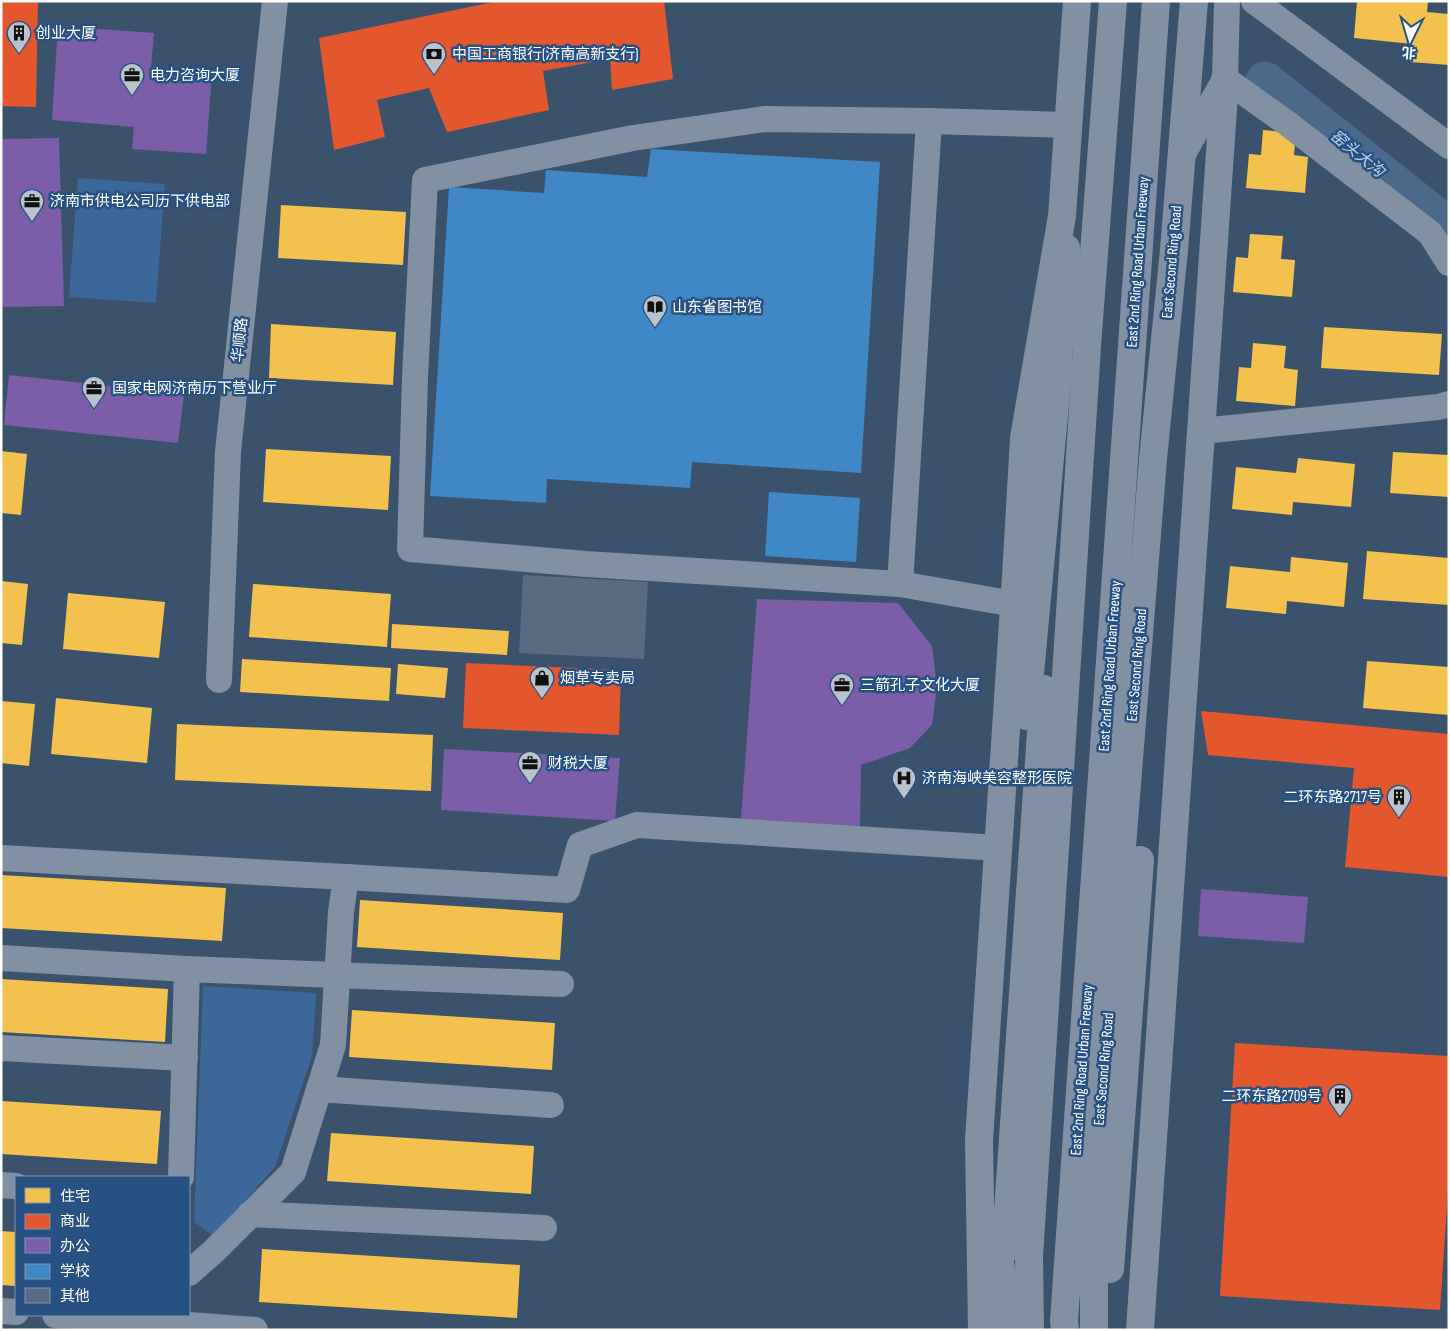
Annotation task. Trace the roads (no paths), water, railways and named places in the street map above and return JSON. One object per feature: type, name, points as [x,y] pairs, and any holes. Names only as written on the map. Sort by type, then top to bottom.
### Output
[{"type":"highway","points":[[1030,1330],[1029,1256],[1086,346],[1113,1]]},
{"type":"highway","name":"East 2nd Ring Road Urban Freeway","points":[[1065,1330],[1156,1]]},
{"type":"highway","name":"East Second Ring Road","points":[[1094,1330],[1094,1196],[1152,469],[1174,250],[1194,1]]},
{"type":"highway","points":[[1010,1330],[990,1195],[1028,684],[1058,372],[1062,216],[1077,4]]},
{"type":"highway","points":[[1140,1330],[1225,79]]},
{"type":"highway","points":[[982,1330],[979,1140],[1024,438],[1062,216]]},
{"type":"highway","points":[[1106,1330],[1174,386],[1174,250]]},
{"type":"street","name":"华顺路","points":[[219,680],[228,452],[275,1]]},
{"type":"street","points":[[1182,156],[1225,79],[1227,1]]},
{"type":"street","points":[[1254,1],[1449,146]]},
{"type":"street","points":[[1225,79],[1288,124],[1430,233],[1449,263]]},
{"type":"street","points":[[1014,604],[900,584],[586,564],[410,549],[425,180],[633,138],[764,119],[1068,124]]},
{"type":"street","points":[[900,584],[929,121]]},
{"type":"street","points":[[1201,431],[1428,408],[1449,404]]},
{"type":"street","points":[[1,858],[567,890],[580,845],[637,825],[998,848]]},
{"type":"street","points":[[190,1272],[214,1251],[292,1172],[333,1045],[341,912],[346,877]]},
{"type":"street","points":[[1,958],[187,969],[560,984]]},
{"type":"street","points":[[181,1176],[187,969]]},
{"type":"street","points":[[1,1048],[185,1058]]},
{"type":"street","points":[[319,1089],[551,1106]]},
{"type":"street","points":[[1,1185],[15,1186]]},
{"type":"street","points":[[250,1214],[544,1228]]},
{"type":"street","points":[[1,1311],[15,1312]]},
{"type":"street","points":[[71,1316],[255,1330]]},
{"type":"waterway","name":"窑头大沟","points":[[1265,81],[1449,227]]},
{"type":"place","name":"创业大厦","points":[[19,54]]},
{"type":"place","name":"中国工商银行(济南高新支行)","points":[[434,75]]},
{"type":"place","name":"电力咨询大厦","points":[[132,96]]},
{"type":"place","name":"济南市供电公司历下供电部","points":[[32,222]]},
{"type":"place","name":"山东省图书馆","points":[[655,328]]},
{"type":"place","name":"国家电网济南历下营业厅","points":[[94,409]]},
{"type":"place","name":"烟草专卖局","points":[[542,699]]},
{"type":"place","name":"三箭孔子文化大厦","points":[[842,706]]},
{"type":"place","name":"财税大厦","points":[[530,784]]},
{"type":"place","name":"济南海峡美容整形医院","points":[[904,799]]},
{"type":"place","name":"二环东路2717号","points":[[1399,818]]},
{"type":"place","name":"二环东路2709号","points":[[1340,1117]]}]
